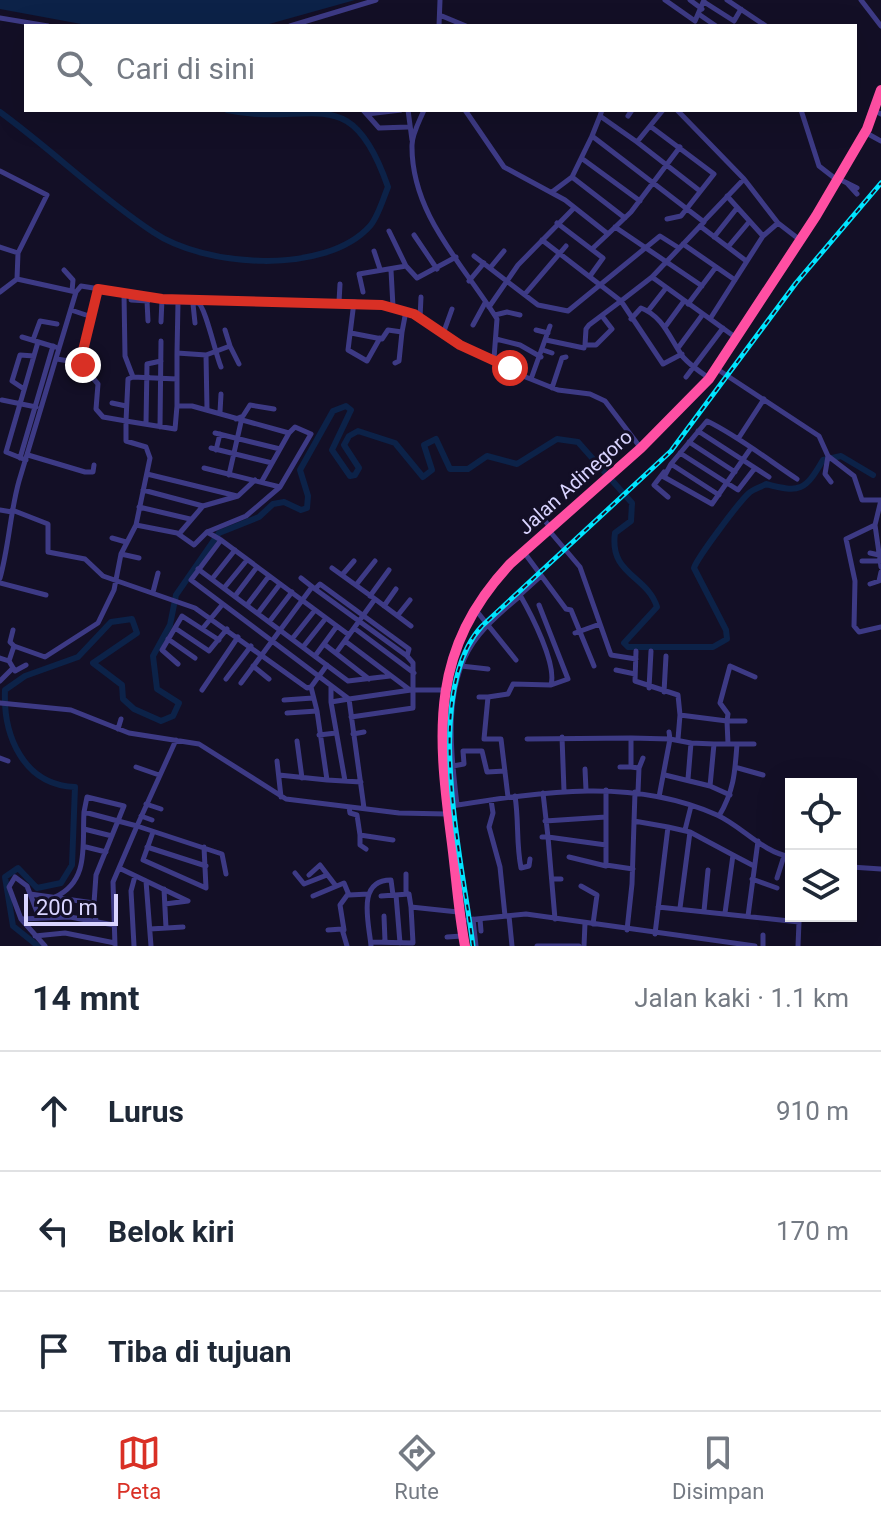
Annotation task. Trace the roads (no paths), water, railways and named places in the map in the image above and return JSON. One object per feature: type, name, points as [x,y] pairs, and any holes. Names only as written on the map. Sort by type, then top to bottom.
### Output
[{"type":"highway","name":"Jalan Adinegoro","points":[[842,181],[867,129],[881,90]]},
{"type":"highway","name":"Jalan Adinegoro","points":[[447,767],[440,722],[445,690],[458,641],[481,600],[500,575],[664,429],[720,371],[842,181],[870,135],[880,111]]},
{"type":"highway","name":"Jalan Adinegoro","points":[[618,471],[664,429],[709,379],[818,217]]},
{"type":"highway","points":[[468,943],[470,917],[447,767],[445,722],[454,664],[497,586],[534,546]]},
{"type":"street","points":[[297,24],[376,0]]},
{"type":"street","points":[[440,0],[440,24]]},
{"type":"street","points":[[665,0],[695,21],[703,6]]},
{"type":"street","points":[[690,0],[703,6],[712,3],[733,24],[741,9]]},
{"type":"street","points":[[727,0],[763,24]]},
{"type":"street","points":[[861,0],[881,26]]},
{"type":"street","points":[[703,6],[707,20],[713,24]]},
{"type":"street","points":[[442,16],[461,24]]},
{"type":"street","points":[[0,18],[36,24]]},
{"type":"street","points":[[704,24],[707,20]]},
{"type":"street","points":[[365,112],[379,128],[408,127]]},
{"type":"street","points":[[408,112],[423,205],[469,281],[495,315],[494,358]]},
{"type":"street","points":[[412,141],[423,112]]},
{"type":"street","points":[[466,112],[504,167],[552,192],[608,234]]},
{"type":"street","points":[[637,142],[661,112]]},
{"type":"street","points":[[679,112],[744,179],[778,223],[801,240]]},
{"type":"street","points":[[802,112],[817,163],[857,191]]},
{"type":"street","points":[[552,192],[572,177],[584,160],[601,113],[700,191]]},
{"type":"street","points":[[650,126],[714,174],[680,217],[667,219]]},
{"type":"street","points":[[870,135],[881,141]]},
{"type":"street","points":[[592,136],[687,209],[714,237],[745,260]]},
{"type":"street","points":[[592,249],[640,201],[680,147]]},
{"type":"street","points":[[584,160],[640,201]]},
{"type":"street","points":[[0,171],[47,195],[18,253],[17,279]]},
{"type":"street","points":[[572,177],[625,218]]},
{"type":"street","points":[[602,316],[612,329],[596,345],[585,345],[585,331],[602,316],[652,277],[744,179]]},
{"type":"street","points":[[727,196],[763,236]]},
{"type":"street","points":[[473,325],[505,280],[574,208]]},
{"type":"street","points":[[714,237],[737,208]]},
{"type":"street","points":[[728,247],[749,222]]},
{"type":"street","points":[[557,223],[603,258],[590,276]]},
{"type":"street","points":[[710,319],[745,260],[763,236],[778,223]]},
{"type":"street","points":[[615,227],[644,250],[702,286]]},
{"type":"street","points":[[389,231],[406,266],[417,278],[456,257]]},
{"type":"street","points":[[414,235],[437,269]]},
{"type":"street","points":[[474,256],[541,306],[568,311],[662,236],[735,280]]},
{"type":"street","points":[[542,240],[621,301],[663,364],[680,351],[703,314]]},
{"type":"street","points":[[525,294],[566,246]]},
{"type":"street","points":[[0,247],[18,253]]},
{"type":"street","points":[[374,251],[382,273],[406,266]]},
{"type":"street","points":[[490,268],[504,251]]},
{"type":"street","points":[[469,281],[484,263]]},
{"type":"street","points":[[665,327],[716,267]]},
{"type":"street","points":[[363,292],[358,276],[380,269]]},
{"type":"street","points":[[46,595],[0,581],[25,458],[56,347],[71,310],[73,280],[64,270]]},
{"type":"street","points":[[391,270],[393,307]]},
{"type":"street","points":[[652,277],[738,339]]},
{"type":"street","points":[[0,292],[17,279],[74,291],[81,286],[162,300],[354,302],[393,307],[420,318],[470,350],[494,358],[531,379],[552,388],[590,394],[605,401],[641,448]]},
{"type":"street","points":[[339,302],[340,284]]},
{"type":"street","points":[[648,311],[666,288]]},
{"type":"street","points":[[80,363],[98,289]]},
{"type":"street","points":[[124,294],[125,356],[133,377]]},
{"type":"street","points":[[420,318],[421,297]]},
{"type":"street","points":[[131,300],[162,300]]},
{"type":"street","points":[[161,322],[162,300]]},
{"type":"street","points":[[147,301],[148,321]]},
{"type":"street","points":[[57,359],[80,363],[98,384],[96,409],[103,417],[176,429],[178,301]]},
{"type":"street","points":[[193,301],[195,323]]},
{"type":"street","points":[[193,301],[206,308],[214,353],[221,367]]},
{"type":"street","points":[[354,302],[348,350],[366,361],[380,338]]},
{"type":"street","points":[[631,319],[641,308],[648,311],[665,327],[680,351],[709,379]]},
{"type":"street","points":[[443,334],[452,309]]},
{"type":"street","points":[[71,310],[92,317]]},
{"type":"street","points":[[395,363],[399,361],[406,311]]},
{"type":"street","points":[[495,315],[507,312],[520,315]]},
{"type":"street","points":[[57,324],[40,321],[34,356],[6,454],[88,473],[93,472],[94,465]]},
{"type":"street","points":[[686,377],[723,328]]},
{"type":"street","points":[[225,330],[239,364]]},
{"type":"street","points":[[351,333],[384,338],[388,330],[402,332]]},
{"type":"street","points":[[536,330],[584,348]]},
{"type":"street","points":[[531,379],[548,333]]},
{"type":"street","points":[[22,337],[56,347]]},
{"type":"street","points":[[496,339],[542,353],[552,353]]},
{"type":"street","points":[[160,427],[161,341]]},
{"type":"street","points":[[177,353],[206,355],[230,346]]},
{"type":"street","points":[[38,410],[57,359],[56,347]]},
{"type":"street","points":[[206,355],[207,409]]},
{"type":"street","points":[[24,389],[11,382],[19,356],[34,356]]},
{"type":"street","points":[[552,388],[562,358],[566,357]]},
{"type":"street","points":[[146,424],[147,362],[161,361]]},
{"type":"street","points":[[720,371],[819,436],[831,458],[854,476],[862,500],[881,500],[875,525],[879,581],[870,584]]},
{"type":"street","points":[[13,630],[10,642],[14,646],[45,657],[89,631],[108,603],[121,554],[136,525],[149,454],[144,445],[125,440],[128,379],[177,379]]},
{"type":"street","points":[[220,412],[221,394]]},
{"type":"street","points":[[738,439],[764,399]]},
{"type":"street","points":[[2,400],[38,410]]},
{"type":"street","points":[[112,403],[126,406]]},
{"type":"street","points":[[235,419],[243,416],[250,405],[274,409]]},
{"type":"street","points":[[177,406],[232,414],[241,422],[289,433]]},
{"type":"street","points":[[668,497],[654,485],[709,421],[797,479]]},
{"type":"street","points":[[229,475],[241,422]]},
{"type":"street","points":[[136,525],[179,534],[195,545],[214,537],[246,516],[280,487],[311,434],[295,427],[259,481],[238,496],[203,506],[179,534]]},
{"type":"street","points":[[698,431],[769,477]]},
{"type":"street","points":[[272,464],[214,449],[218,433],[281,449]]},
{"type":"street","points":[[689,442],[735,472]]},
{"type":"street","points":[[665,472],[665,478],[707,504],[712,504],[751,448]]},
{"type":"street","points":[[680,453],[740,490],[755,468]]},
{"type":"street","points":[[831,458],[825,466],[826,479],[831,482]]},
{"type":"street","points":[[671,464],[719,495]]},
{"type":"street","points":[[204,468],[280,487]]},
{"type":"street","points":[[147,474],[238,496]]},
{"type":"street","points":[[143,490],[203,506]]},
{"type":"street","points":[[139,507],[190,519]]},
{"type":"street","points":[[535,509],[580,567],[611,655],[636,659]]},
{"type":"street","points":[[0,510],[48,524],[47,551],[85,559],[96,572],[182,601],[212,618],[307,688],[311,687]]},
{"type":"street","points":[[875,525],[846,539],[855,581],[854,626],[859,632],[881,627]]},
{"type":"street","points":[[214,537],[337,626],[390,676],[412,690]]},
{"type":"street","points":[[214,537],[192,582],[349,699],[364,808]]},
{"type":"street","points":[[112,538],[126,542]]},
{"type":"street","points":[[534,546],[541,576],[566,610],[571,610],[594,666]]},
{"type":"street","points":[[212,579],[235,550]]},
{"type":"street","points":[[870,553],[880,564]]},
{"type":"street","points":[[121,554],[139,558]]},
{"type":"street","points":[[224,588],[247,560]]},
{"type":"street","points":[[342,575],[354,561]]},
{"type":"street","points":[[356,585],[375,561]]},
{"type":"street","points":[[862,561],[880,564]]},
{"type":"street","points":[[235,596],[257,567]]},
{"type":"street","points":[[332,568],[411,626]]},
{"type":"street","points":[[198,569],[350,682],[390,676]]},
{"type":"street","points":[[336,653],[389,570]]},
{"type":"street","points":[[153,592],[158,573]]},
{"type":"street","points":[[247,605],[269,576]]},
{"type":"street","points":[[505,771],[487,772],[482,751],[463,751],[464,764],[447,767],[461,666],[489,624],[541,576]]},
{"type":"street","points":[[301,578],[361,618],[408,654],[413,662],[413,708],[351,717]]},
{"type":"street","points":[[258,613],[280,584]]},
{"type":"street","points":[[241,683],[302,601],[316,587]]},
{"type":"street","points":[[384,606],[396,589]]},
{"type":"street","points":[[269,622],[292,592]]},
{"type":"street","points":[[520,596],[543,646],[553,676],[551,685]]},
{"type":"street","points":[[398,615],[410,600]]},
{"type":"street","points":[[203,628],[222,605]]},
{"type":"street","points":[[479,697],[508,694],[513,684],[551,685],[566,682],[568,676],[539,605]]},
{"type":"street","points":[[292,639],[315,610]]},
{"type":"street","points":[[479,614],[516,660]]},
{"type":"street","points":[[178,664],[162,651],[183,615],[219,640]]},
{"type":"street","points":[[303,647],[326,618]]},
{"type":"street","points":[[578,631],[600,624]]},
{"type":"street","points":[[315,656],[337,626]]},
{"type":"street","points":[[175,628],[209,651],[227,629]]},
{"type":"street","points":[[354,628],[414,673]]},
{"type":"street","points":[[202,690],[238,637]]},
{"type":"street","points":[[168,639],[195,658]]},
{"type":"street","points":[[324,644],[369,679]]},
{"type":"street","points":[[9,661],[14,646]]},
{"type":"street","points":[[226,679],[251,646]]},
{"type":"street","points":[[636,651],[637,683],[680,697],[678,739]]},
{"type":"street","points":[[649,688],[651,651]]},
{"type":"street","points":[[664,692],[666,656]]},
{"type":"street","points":[[0,658],[9,661],[16,671],[26,665]]},
{"type":"street","points":[[222,659],[233,669]]},
{"type":"street","points":[[327,665],[311,687],[327,780]]},
{"type":"street","points":[[253,666],[269,679]]},
{"type":"street","points":[[461,666],[488,669]]},
{"type":"street","points":[[728,744],[728,714],[719,705],[728,669],[731,666],[755,677]]},
{"type":"street","points":[[0,679],[13,668]]},
{"type":"street","points":[[616,670],[635,674]]},
{"type":"street","points":[[331,686],[345,781]]},
{"type":"street","points":[[331,702],[412,690],[445,690]]},
{"type":"street","points":[[488,697],[484,739],[501,739],[505,771],[519,822],[516,837],[521,868],[529,866],[530,859]]},
{"type":"street","points":[[284,700],[313,698]]},
{"type":"street","points":[[0,703],[71,710],[118,729],[204,747],[278,796]]},
{"type":"street","points":[[287,713],[317,711]]},
{"type":"street","points":[[680,715],[745,721]]},
{"type":"street","points":[[118,729],[121,719]]},
{"type":"street","points":[[353,734],[364,732]]},
{"type":"street","points":[[319,735],[336,733]]},
{"type":"street","points":[[659,797],[670,735]]},
{"type":"street","points":[[527,739],[670,735],[691,743],[754,744]]},
{"type":"street","points":[[562,737],[564,791]]},
{"type":"street","points":[[631,738],[631,767]]},
{"type":"street","points":[[35,936],[80,935],[115,944],[112,889],[176,740]]},
{"type":"street","points":[[297,741],[302,778]]},
{"type":"street","points":[[688,779],[691,743]]},
{"type":"street","points":[[710,786],[714,744]]},
{"type":"street","points":[[719,816],[730,795],[738,768],[737,744]]},
{"type":"street","points":[[0,758],[8,761]]},
{"type":"street","points":[[627,930],[636,792],[643,758]]},
{"type":"street","points":[[277,761],[278,796]]},
{"type":"street","points":[[136,767],[159,775]]},
{"type":"street","points":[[620,767],[639,768]]},
{"type":"street","points":[[738,768],[763,775]]},
{"type":"street","points":[[585,769],[586,790]]},
{"type":"street","points":[[279,775],[361,782]]},
{"type":"street","points":[[665,775],[688,779],[730,795]]},
{"type":"street","points":[[606,790],[608,866]]},
{"type":"street","points":[[267,796],[364,808],[453,808],[511,796],[564,791],[636,792],[719,816],[785,856]]},
{"type":"street","points":[[543,793],[555,919]]},
{"type":"street","points":[[55,897],[66,890],[78,874],[86,847],[84,812],[87,797],[122,804],[124,810],[95,878],[96,921]]},
{"type":"street","points":[[491,800],[493,815],[489,827],[500,867],[512,946]]},
{"type":"street","points":[[146,804],[161,809]]},
{"type":"street","points":[[680,908],[691,806]]},
{"type":"street","points":[[349,807],[350,813],[357,815],[360,845],[366,849]]},
{"type":"street","points":[[84,812],[224,855],[226,874]]},
{"type":"street","points":[[141,816],[152,820]]},
{"type":"street","points":[[545,821],[606,817]]},
{"type":"street","points":[[634,821],[687,831],[754,866]]},
{"type":"street","points":[[655,934],[668,827]]},
{"type":"street","points":[[84,829],[112,836]]},
{"type":"street","points":[[153,832],[142,857],[145,862],[206,891],[204,847]]},
{"type":"street","points":[[360,835],[393,840]]},
{"type":"street","points":[[545,837],[606,845]]},
{"type":"street","points":[[748,916],[758,841]]},
{"type":"street","points":[[86,847],[106,852]]},
{"type":"street","points":[[147,847],[206,866]]},
{"type":"street","points":[[725,913],[733,855]]},
{"type":"street","points":[[569,857],[633,869]]},
{"type":"street","points":[[777,878],[785,861]]},
{"type":"street","points":[[309,875],[319,865],[336,886]]},
{"type":"street","points":[[857,867],[881,869]]},
{"type":"street","points":[[119,868],[188,901],[165,904]]},
{"type":"street","points":[[704,911],[708,870]]},
{"type":"street","points":[[295,873],[304,884],[327,875]]},
{"type":"street","points":[[406,874],[406,894]]},
{"type":"street","points":[[134,946],[131,891],[136,876]]},
{"type":"street","points":[[39,917],[22,880],[11,879],[12,899],[21,919],[45,946]]},
{"type":"street","points":[[381,896],[394,895],[406,894],[410,895],[415,941],[400,943],[385,941],[371,944],[366,907],[375,882],[388,879],[392,882],[394,895],[397,910],[400,943]]},
{"type":"street","points":[[552,879],[561,879]]},
{"type":"street","points":[[752,879],[777,888]]},
{"type":"street","points":[[146,881],[151,946]]},
{"type":"street","points":[[313,896],[345,884],[348,894]]},
{"type":"street","points":[[581,886],[597,895],[593,924]]},
{"type":"street","points":[[164,889],[166,928]]},
{"type":"street","points":[[30,894],[94,903]]},
{"type":"street","points":[[348,894],[369,894]]},
{"type":"street","points":[[347,946],[340,905],[348,894]]},
{"type":"street","points":[[686,899],[688,909]]},
{"type":"street","points":[[411,907],[470,917],[526,914],[755,946]]},
{"type":"street","points":[[658,907],[799,922],[798,946]]},
{"type":"street","points":[[389,910],[397,910]]},
{"type":"street","points":[[384,916],[385,941]]},
{"type":"street","points":[[21,919],[39,917],[114,925]]},
{"type":"street","points":[[470,917],[481,931]]},
{"type":"street","points":[[537,946],[581,946],[585,923]]},
{"type":"street","points":[[150,929],[183,927]]},
{"type":"street","points":[[328,930],[344,930]]},
{"type":"street","points":[[763,935],[763,946]]},
{"type":"street","points":[[447,937],[468,943]]},
{"type":"street","points":[[688,938],[688,946]]},
{"type":"water","points":[[0,0],[355,0],[269,24],[81,24],[0,9]]},
{"type":"waterway","points":[[0,112],[153,232],[202,253],[232,259],[295,259],[324,253],[350,242],[370,226],[388,187],[374,153],[359,131],[343,119],[326,114],[242,112]]},
{"type":"waterway","points":[[38,946],[13,926],[5,877],[18,868],[37,888],[61,883],[72,865],[75,787],[42,777],[20,755],[8,724],[5,690],[25,676],[78,657],[111,622],[132,619],[137,633],[93,663],[122,685],[123,699],[134,709],[161,721],[173,716],[179,703],[157,689],[153,656],[170,625],[176,595],[219,533],[259,517],[273,504],[284,502],[301,510],[307,508],[308,496],[300,470],[333,411],[346,406],[351,410],[332,450],[350,476],[355,475],[359,468],[344,445],[349,436],[358,431],[395,443],[423,477],[432,470],[424,445],[436,439],[450,469],[468,469],[487,456],[517,464],[557,439],[578,442],[632,503],[631,521],[615,533],[615,547],[623,566],[652,596],[657,607],[624,643],[628,647],[713,647],[727,639],[726,630],[694,568],[719,530],[751,492],[766,484],[794,489],[800,487],[806,484],[823,460],[841,456],[873,475]]},
{"type":"railway","points":[[473,946],[451,780],[453,692],[464,655],[482,626],[671,451],[796,283],[881,183]]}]
